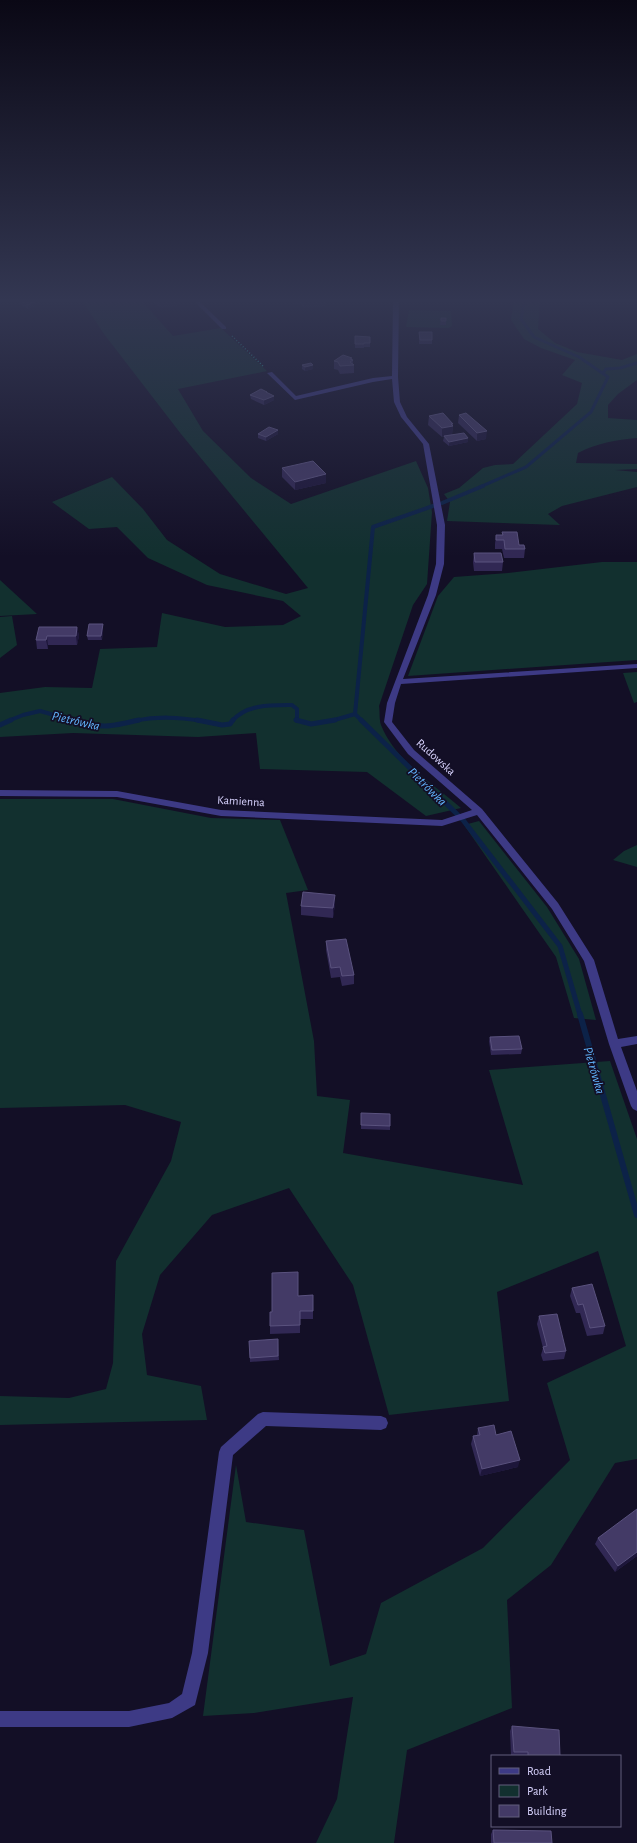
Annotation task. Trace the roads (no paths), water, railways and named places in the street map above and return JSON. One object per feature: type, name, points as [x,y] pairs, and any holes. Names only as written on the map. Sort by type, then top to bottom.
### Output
[{"type":"street","points":[[283,385],[295,398],[351,385]]},
{"type":"street","name":"Rudowska","points":[[395,385],[396,402],[426,444],[441,525],[440,564],[432,595],[398,682],[391,703],[388,722],[411,752],[479,811],[555,906],[589,960],[614,1044],[637,1106]]},
{"type":"street","points":[[398,682],[637,666]]},
{"type":"street","name":"Kamienna","points":[[0,793],[117,794],[220,813],[442,823],[479,811]]},
{"type":"street","points":[[614,1044],[637,1040]]},
{"type":"street","points":[[0,1719],[129,1719],[172,1710],[189,1699],[200,1653],[226,1452],[263,1419],[381,1422]]},
{"type":"waterway","points":[[480,487],[526,467],[591,412],[604,385]]},
{"type":"waterway","points":[[442,503],[483,486]]},
{"type":"waterway","points":[[355,714],[373,527],[433,506]]},
{"type":"waterway","name":"Pietrówka","points":[[233,720],[238,715],[252,708],[292,705],[297,709],[297,720]]},
{"type":"waterway","name":"Pietrówka","points":[[8,721],[23,715],[40,711],[76,721]]},
{"type":"waterway","name":"Pietrówka","points":[[334,720],[355,714]]},
{"type":"waterway","name":"Pietrówka","points":[[355,714],[361,720]]},
{"type":"waterway","name":"Pietrówka","points":[[136,721],[151,718],[168,718],[202,721]]},
{"type":"waterway","name":"Pietrówka","points":[[0,725],[11,720]]},
{"type":"waterway","name":"Pietrówka","points":[[73,720],[99,726],[136,721]]},
{"type":"waterway","name":"Pietrówka","points":[[197,720],[202,721]]},
{"type":"waterway","name":"Pietrówka","points":[[202,721],[222,725],[230,724],[233,720]]},
{"type":"waterway","name":"Pietrówka","points":[[297,720],[311,724],[334,720]]},
{"type":"waterway","name":"Pietrówka","points":[[361,720],[463,820],[560,946],[580,1015]]},
{"type":"waterway","name":"Pietrówka","points":[[580,1014],[637,1215]]}]
